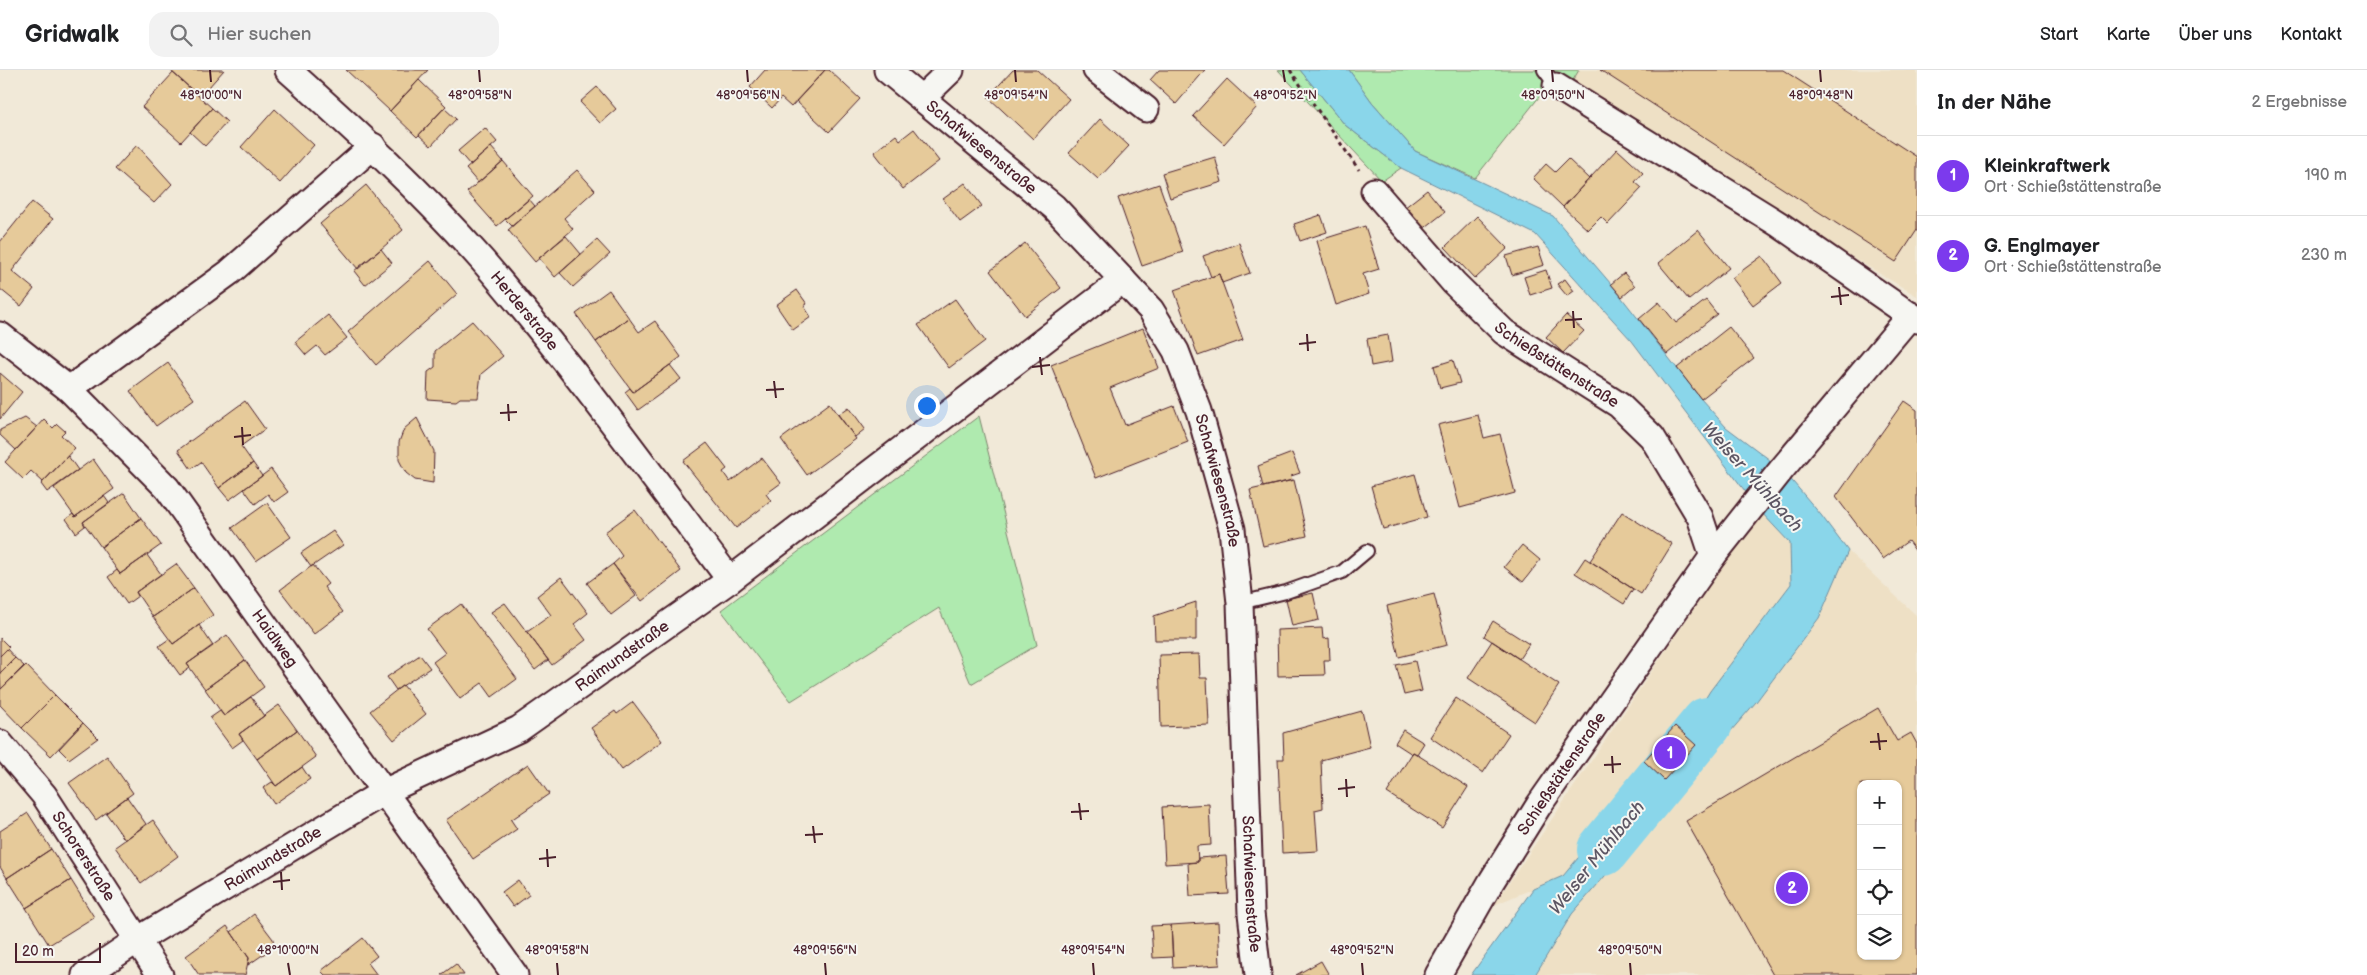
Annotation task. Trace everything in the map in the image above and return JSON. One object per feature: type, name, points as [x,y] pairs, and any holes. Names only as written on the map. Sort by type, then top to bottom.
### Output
[{"type":"street","name":"Herderstraße","points":[[288,70],[373,146],[481,259],[563,358],[730,580]]},
{"type":"street","name":"Schafwiesenstraße","points":[[887,70],[1054,207],[1151,310],[1176,351],[1199,411],[1232,529],[1240,602],[1251,913],[1258,975]]},
{"type":"street","name":"Schafwiesenstraße","points":[[922,98],[951,70]]},
{"type":"street","points":[[1096,70],[1146,109]]},
{"type":"street","name":"Schießstättenstraße","points":[[1438,975],[1491,882],[1539,805],[1714,556],[1782,469],[1914,318],[1780,225],[1550,78]]},
{"type":"street","points":[[69,389],[230,272],[373,146]]},
{"type":"street","name":"Schießstättenstraße","points":[[1374,191],[1454,284],[1504,332],[1619,405],[1652,437],[1700,517],[1714,556]]},
{"type":"street","name":"Raimundstraße","points":[[85,975],[139,939],[384,792],[518,729],[730,580],[1123,280]]},
{"type":"street","name":"Haidlweg","points":[[0,335],[69,389],[167,488],[515,975]]},
{"type":"street","name":"Schorerstraße","points":[[0,742],[44,795],[139,939],[160,975]]},
{"type":"lane","points":[[1240,602],[1286,592],[1342,572],[1367,551]]},
{"type":"path","points":[[1290,70],[1374,191]]},
{"type":"shaded area","points":[[1579,70],[1917,70],[1917,296],[1569,87]]},
{"type":"shaded area","points":[[1760,511],[1790,543],[1791,584],[1710,691],[1692,741],[1649,793],[1639,785],[1563,876],[1494,905]]},
{"type":"shaded area","points":[[1848,551],[1917,616],[1917,975],[1535,975],[1572,914],[1756,702],[1819,618]]},
{"type":"green space","points":[[1278,70],[1300,70],[1345,125],[1401,168],[1382,181]]},
{"type":"green space","points":[[1349,70],[1579,70],[1569,87],[1547,87],[1475,178],[1415,151],[1372,102]]},
{"type":"green space","points":[[979,416],[1037,645],[971,684],[939,608],[791,701],[721,610]]},
{"type":"water","points":[[1300,70],[1349,70],[1372,102],[1415,151],[1553,216],[1611,284],[1701,399],[1726,427],[1782,469],[1821,515],[1848,551],[1819,618],[1756,702],[1572,914],[1535,975],[1471,975],[1533,889],[1563,876],[1639,785],[1649,793],[1692,741],[1689,725],[1710,691],[1791,584],[1790,543],[1760,511],[1632,341],[1535,234],[1401,168],[1345,125]]},
{"type":"building","points":[[170,70],[224,70],[200,97]]},
{"type":"building","points":[[346,70],[428,70],[390,111]]},
{"type":"building","points":[[765,70],[825,70],[791,107],[781,98],[772,108],[750,87]]},
{"type":"building","points":[[825,70],[829,70],[860,99],[829,132],[796,101]]},
{"type":"building","points":[[1013,70],[1037,70],[1069,99],[1033,139],[988,97]]},
{"type":"building","points":[[1159,70],[1205,70],[1176,104],[1150,80]]},
{"type":"building","points":[[1600,70],[1783,70],[1917,157],[1917,230],[1896,262]]},
{"type":"building","points":[[173,73],[212,108],[181,142],[142,107]]},
{"type":"building","points":[[1227,79],[1257,107],[1224,144],[1193,116]]},
{"type":"building","points":[[419,80],[446,106],[417,137],[390,111]]},
{"type":"building","points":[[597,87],[616,109],[600,123],[580,102]]},
{"type":"building","points":[[212,108],[227,122],[205,146],[190,132]]},
{"type":"building","points":[[444,108],[456,119],[431,146],[419,135]]},
{"type":"building","points":[[275,109],[314,145],[280,183],[241,147]]},
{"type":"building","points":[[1100,119],[1129,146],[1098,179],[1069,153]]},
{"type":"building","points":[[485,128],[497,142],[470,165],[458,151]]},
{"type":"building","points":[[914,129],[939,161],[903,189],[874,152],[896,135],[900,140]]},
{"type":"building","points":[[137,145],[172,184],[154,203],[115,169]]},
{"type":"building","points":[[491,147],[503,161],[478,183],[466,169]]},
{"type":"building","points":[[1617,149],[1643,173],[1635,182],[1642,188],[1608,224],[1601,217],[1588,230],[1563,207]]},
{"type":"building","points":[[1215,157],[1222,182],[1170,198],[1162,173]]},
{"type":"building","points":[[1568,159],[1589,179],[1563,207],[1533,178],[1546,164],[1555,172]]},
{"type":"building","points":[[503,161],[533,196],[497,226],[467,192]]},
{"type":"building","points":[[577,170],[595,190],[564,218],[573,229],[535,262],[508,230]]},
{"type":"building","points":[[965,183],[982,206],[960,222],[943,199]]},
{"type":"building","points":[[1159,184],[1183,252],[1142,266],[1118,198]]},
{"type":"building","points":[[366,185],[403,230],[358,269],[320,224]]},
{"type":"building","points":[[1427,190],[1445,212],[1422,230],[1404,208]]},
{"type":"building","points":[[529,199],[535,206],[512,226],[505,219]]},
{"type":"building","points":[[32,202],[53,219],[12,271],[34,289],[21,306],[0,289],[0,242]]},
{"type":"building","points":[[1321,215],[1327,232],[1300,241],[1294,224]]},
{"type":"building","points":[[1477,216],[1508,248],[1475,279],[1445,247]]},
{"type":"building","points":[[1365,226],[1379,269],[1363,274],[1369,294],[1336,305],[1317,241]]},
{"type":"building","points":[[1698,230],[1729,268],[1689,300],[1658,263]]},
{"type":"building","points":[[566,236],[581,254],[555,277],[539,258]]},
{"type":"building","points":[[597,240],[610,254],[573,287],[560,273]]},
{"type":"building","points":[[1025,243],[1061,288],[1025,316],[990,271]]},
{"type":"building","points":[[1239,243],[1250,273],[1222,283],[1219,274],[1211,277],[1203,256]]},
{"type":"building","points":[[1538,247],[1544,265],[1512,275],[1506,256]]},
{"type":"building","points":[[381,249],[392,263],[365,285],[354,271]]},
{"type":"building","points":[[1762,256],[1782,283],[1753,305],[1732,278]]},
{"type":"building","points":[[430,261],[457,294],[376,365],[348,332]]},
{"type":"building","points":[[1546,270],[1552,288],[1530,295],[1524,277]]},
{"type":"building","points":[[1624,273],[1635,286],[1622,297],[1611,284]]},
{"type":"building","points":[[1219,274],[1243,340],[1198,356],[1174,290]]},
{"type":"building","points":[[1565,279],[1574,291],[1567,296],[1557,284]]},
{"type":"building","points":[[609,290],[629,318],[596,342],[576,314]]},
{"type":"building","points":[[797,290],[807,304],[804,306],[811,317],[793,330],[776,305]]},
{"type":"building","points":[[955,299],[985,341],[949,368],[918,325]]},
{"type":"building","points":[[1706,300],[1717,314],[1667,354],[1639,319],[1659,302],[1676,323]]},
{"type":"building","points":[[328,315],[347,338],[325,355],[317,346],[306,355],[295,342]]},
{"type":"building","points":[[1566,315],[1584,331],[1563,353],[1546,337]]},
{"type":"building","points":[[629,318],[639,332],[655,321],[681,357],[633,392],[596,342]]},
{"type":"building","points":[[472,321],[503,356],[481,374],[478,398],[460,398],[456,401],[427,399],[428,372],[435,367],[435,351]]},
{"type":"building","points":[[1729,327],[1754,358],[1701,399],[1677,368]]},
{"type":"building","points":[[1143,328],[1159,368],[1110,388],[1125,425],[1174,406],[1188,442],[1096,478],[1051,365]]},
{"type":"building","points":[[1388,335],[1392,362],[1371,366],[1367,339]]},
{"type":"building","points":[[1453,360],[1460,383],[1440,388],[1434,366]]},
{"type":"building","points":[[168,363],[194,399],[156,426],[130,391]]},
{"type":"building","points":[[670,365],[681,379],[638,410],[625,392],[630,388],[633,392]]},
{"type":"building","points":[[0,373],[22,392],[0,419]]},
{"type":"building","points":[[245,401],[265,429],[241,446],[253,463],[219,488],[201,462],[191,469],[178,450]]},
{"type":"building","points":[[1904,401],[1917,410],[1917,553],[1908,541],[1883,559],[1836,497]]},
{"type":"building","points":[[830,403],[856,439],[807,475],[781,439]]},
{"type":"building","points":[[849,407],[865,429],[855,437],[838,415]]},
{"type":"building","points":[[1478,415],[1484,438],[1500,434],[1515,493],[1460,508],[1438,425]]},
{"type":"building","points":[[25,418],[37,427],[16,450],[0,435],[0,430]]},
{"type":"building","points":[[417,418],[434,451],[433,483],[415,480],[406,473],[399,460],[399,442],[404,429]]},
{"type":"building","points":[[44,419],[53,428],[57,424],[65,431],[61,435],[75,448],[43,482],[31,471],[23,479],[5,462]]},
{"type":"building","points":[[707,443],[727,469],[723,472],[730,482],[762,458],[781,483],[766,494],[771,501],[736,528],[683,461]]},
{"type":"building","points":[[1292,453],[1300,473],[1291,476],[1292,480],[1263,487],[1258,466]]},
{"type":"building","points":[[68,456],[78,470],[47,492],[41,484]]},
{"type":"building","points":[[93,459],[114,489],[75,517],[54,488]]},
{"type":"building","points":[[253,463],[262,476],[229,500],[219,488]]},
{"type":"building","points":[[271,469],[288,492],[274,502],[268,494],[255,504],[244,489]]},
{"type":"building","points":[[1415,474],[1427,517],[1383,529],[1371,486]]},
{"type":"building","points":[[1294,480],[1307,536],[1263,546],[1250,490]]},
{"type":"building","points":[[124,493],[141,518],[101,547],[83,522]]},
{"type":"building","points":[[104,496],[109,503],[83,522],[85,526],[76,533],[66,519],[73,514],[75,517]]},
{"type":"building","points":[[267,503],[291,537],[256,561],[232,528]]},
{"type":"building","points":[[635,510],[681,571],[642,601],[613,564],[622,556],[605,532]]},
{"type":"building","points":[[1622,512],[1672,544],[1641,594],[1590,561]]},
{"type":"building","points":[[141,518],[161,545],[120,574],[101,547]]},
{"type":"building","points":[[333,531],[343,545],[311,567],[301,553]]},
{"type":"building","points":[[1522,545],[1540,560],[1523,582],[1504,567]]},
{"type":"building","points":[[147,555],[161,574],[136,592],[138,596],[127,604],[108,577],[117,570],[120,574]]},
{"type":"building","points":[[1585,558],[1633,589],[1624,604],[1575,573]]},
{"type":"building","points":[[176,564],[194,588],[153,617],[136,592]]},
{"type":"building","points":[[613,564],[636,596],[611,615],[587,583]]},
{"type":"building","points":[[313,565],[328,584],[324,587],[343,612],[314,634],[280,590]]},
{"type":"building","points":[[561,577],[588,613],[574,624],[586,640],[552,665],[527,632],[551,615],[537,596]]},
{"type":"building","points":[[194,588],[213,615],[173,644],[153,617]]},
{"type":"building","points":[[1313,593],[1319,620],[1292,626],[1286,599]]},
{"type":"building","points":[[1434,594],[1447,645],[1399,657],[1387,606]]},
{"type":"building","points":[[1196,602],[1196,640],[1155,640],[1154,616]]},
{"type":"building","points":[[505,603],[548,660],[535,670],[491,612]]},
{"type":"building","points":[[461,604],[517,679],[492,697],[482,683],[460,699],[433,662],[445,653],[427,629]]},
{"type":"building","points":[[1493,621],[1529,644],[1519,659],[1484,636]]},
{"type":"building","points":[[199,625],[213,646],[187,664],[190,668],[180,675],[159,646],[169,639],[173,644]]},
{"type":"building","points":[[1322,628],[1323,639],[1329,638],[1330,660],[1324,660],[1325,675],[1278,676],[1277,630]]},
{"type":"building","points":[[227,635],[245,660],[205,689],[187,664]]},
{"type":"building","points":[[0,638],[9,647],[0,656]]},
{"type":"building","points":[[1492,641],[1559,685],[1535,722],[1468,678]]},
{"type":"building","points":[[7,649],[15,658],[0,673],[0,656]]},
{"type":"building","points":[[1199,654],[1200,678],[1207,678],[1209,725],[1161,727],[1159,655]]},
{"type":"building","points":[[420,655],[430,668],[396,690],[387,677]]},
{"type":"building","points":[[15,658],[24,666],[1,689],[0,673]]},
{"type":"building","points":[[245,660],[264,687],[224,716],[205,689]]},
{"type":"building","points":[[1415,661],[1422,691],[1404,695],[1396,665]]},
{"type":"building","points":[[26,665],[55,695],[22,728],[0,705],[0,690]]},
{"type":"building","points":[[403,685],[426,714],[394,740],[370,711]]},
{"type":"building","points":[[55,695],[83,723],[51,756],[22,728]]},
{"type":"building","points":[[251,697],[264,716],[239,734],[243,740],[232,748],[210,718],[220,711],[224,716]]},
{"type":"building","points":[[1456,698],[1509,734],[1483,773],[1430,737]]},
{"type":"building","points":[[633,702],[662,741],[622,770],[591,728],[615,711],[617,714]]},
{"type":"building","points":[[279,705],[297,730],[257,759],[239,734]]},
{"type":"building","points":[[1878,708],[1897,741],[1911,733],[1917,744],[1917,975],[1773,975],[1686,821]]},
{"type":"building","points":[[1362,711],[1370,747],[1321,760],[1323,808],[1315,810],[1318,851],[1282,853],[1278,759],[1284,759],[1283,733]]},
{"type":"building","points":[[83,723],[98,738],[69,759],[59,749]]},
{"type":"building","points":[[1675,726],[1696,745],[1664,780],[1644,761]]},
{"type":"building","points":[[297,730],[316,757],[276,786],[257,759]]},
{"type":"building","points":[[1403,730],[1424,743],[1417,754],[1413,752],[1412,754],[1395,743]]},
{"type":"building","points":[[1413,752],[1468,787],[1442,828],[1387,793]]},
{"type":"building","points":[[107,756],[133,793],[96,820],[69,783]]},
{"type":"building","points":[[528,764],[549,794],[511,820],[517,829],[473,859],[446,820]]},
{"type":"building","points":[[302,767],[310,779],[274,804],[263,788],[272,782],[276,786]]},
{"type":"building","points":[[127,797],[146,824],[125,840],[106,813]]},
{"type":"building","points":[[1209,804],[1211,845],[1197,846],[1198,862],[1165,864],[1162,807]]},
{"type":"building","points":[[28,813],[51,849],[7,878],[0,867],[0,831]]},
{"type":"building","points":[[153,820],[178,856],[141,883],[115,847]]},
{"type":"building","points":[[51,849],[71,880],[26,908],[7,878]]},
{"type":"building","points":[[1226,856],[1229,894],[1190,896],[1188,863],[1198,862],[1198,858]]},
{"type":"building","points":[[71,880],[94,917],[49,945],[26,908]]},
{"type":"building","points":[[518,880],[529,895],[513,907],[502,892]]},
{"type":"building","points":[[254,914],[273,939],[274,947],[248,965],[249,958],[231,932]]},
{"type":"building","points":[[1218,922],[1220,965],[1173,968],[1171,925]]},
{"type":"building","points":[[1171,925],[1173,957],[1153,958],[1151,926]]},
{"type":"building","points":[[227,926],[249,958],[245,975],[199,975],[186,956]]},
{"type":"building","points":[[363,938],[377,956],[368,963],[377,975],[325,975],[321,971]]},
{"type":"building","points":[[1321,961],[1329,975],[1296,975]]},
{"type":"building","points":[[456,964],[464,975],[441,975]]},
{"type":"waterway","name":"Welser Mühlbach","points":[[1603,850],[1707,723]]},
{"type":"place","name":"Kleinkraftwerk","points":[[1670,753]]},
{"type":"place","name":"G. Englmayer","points":[[1792,888]]}]
